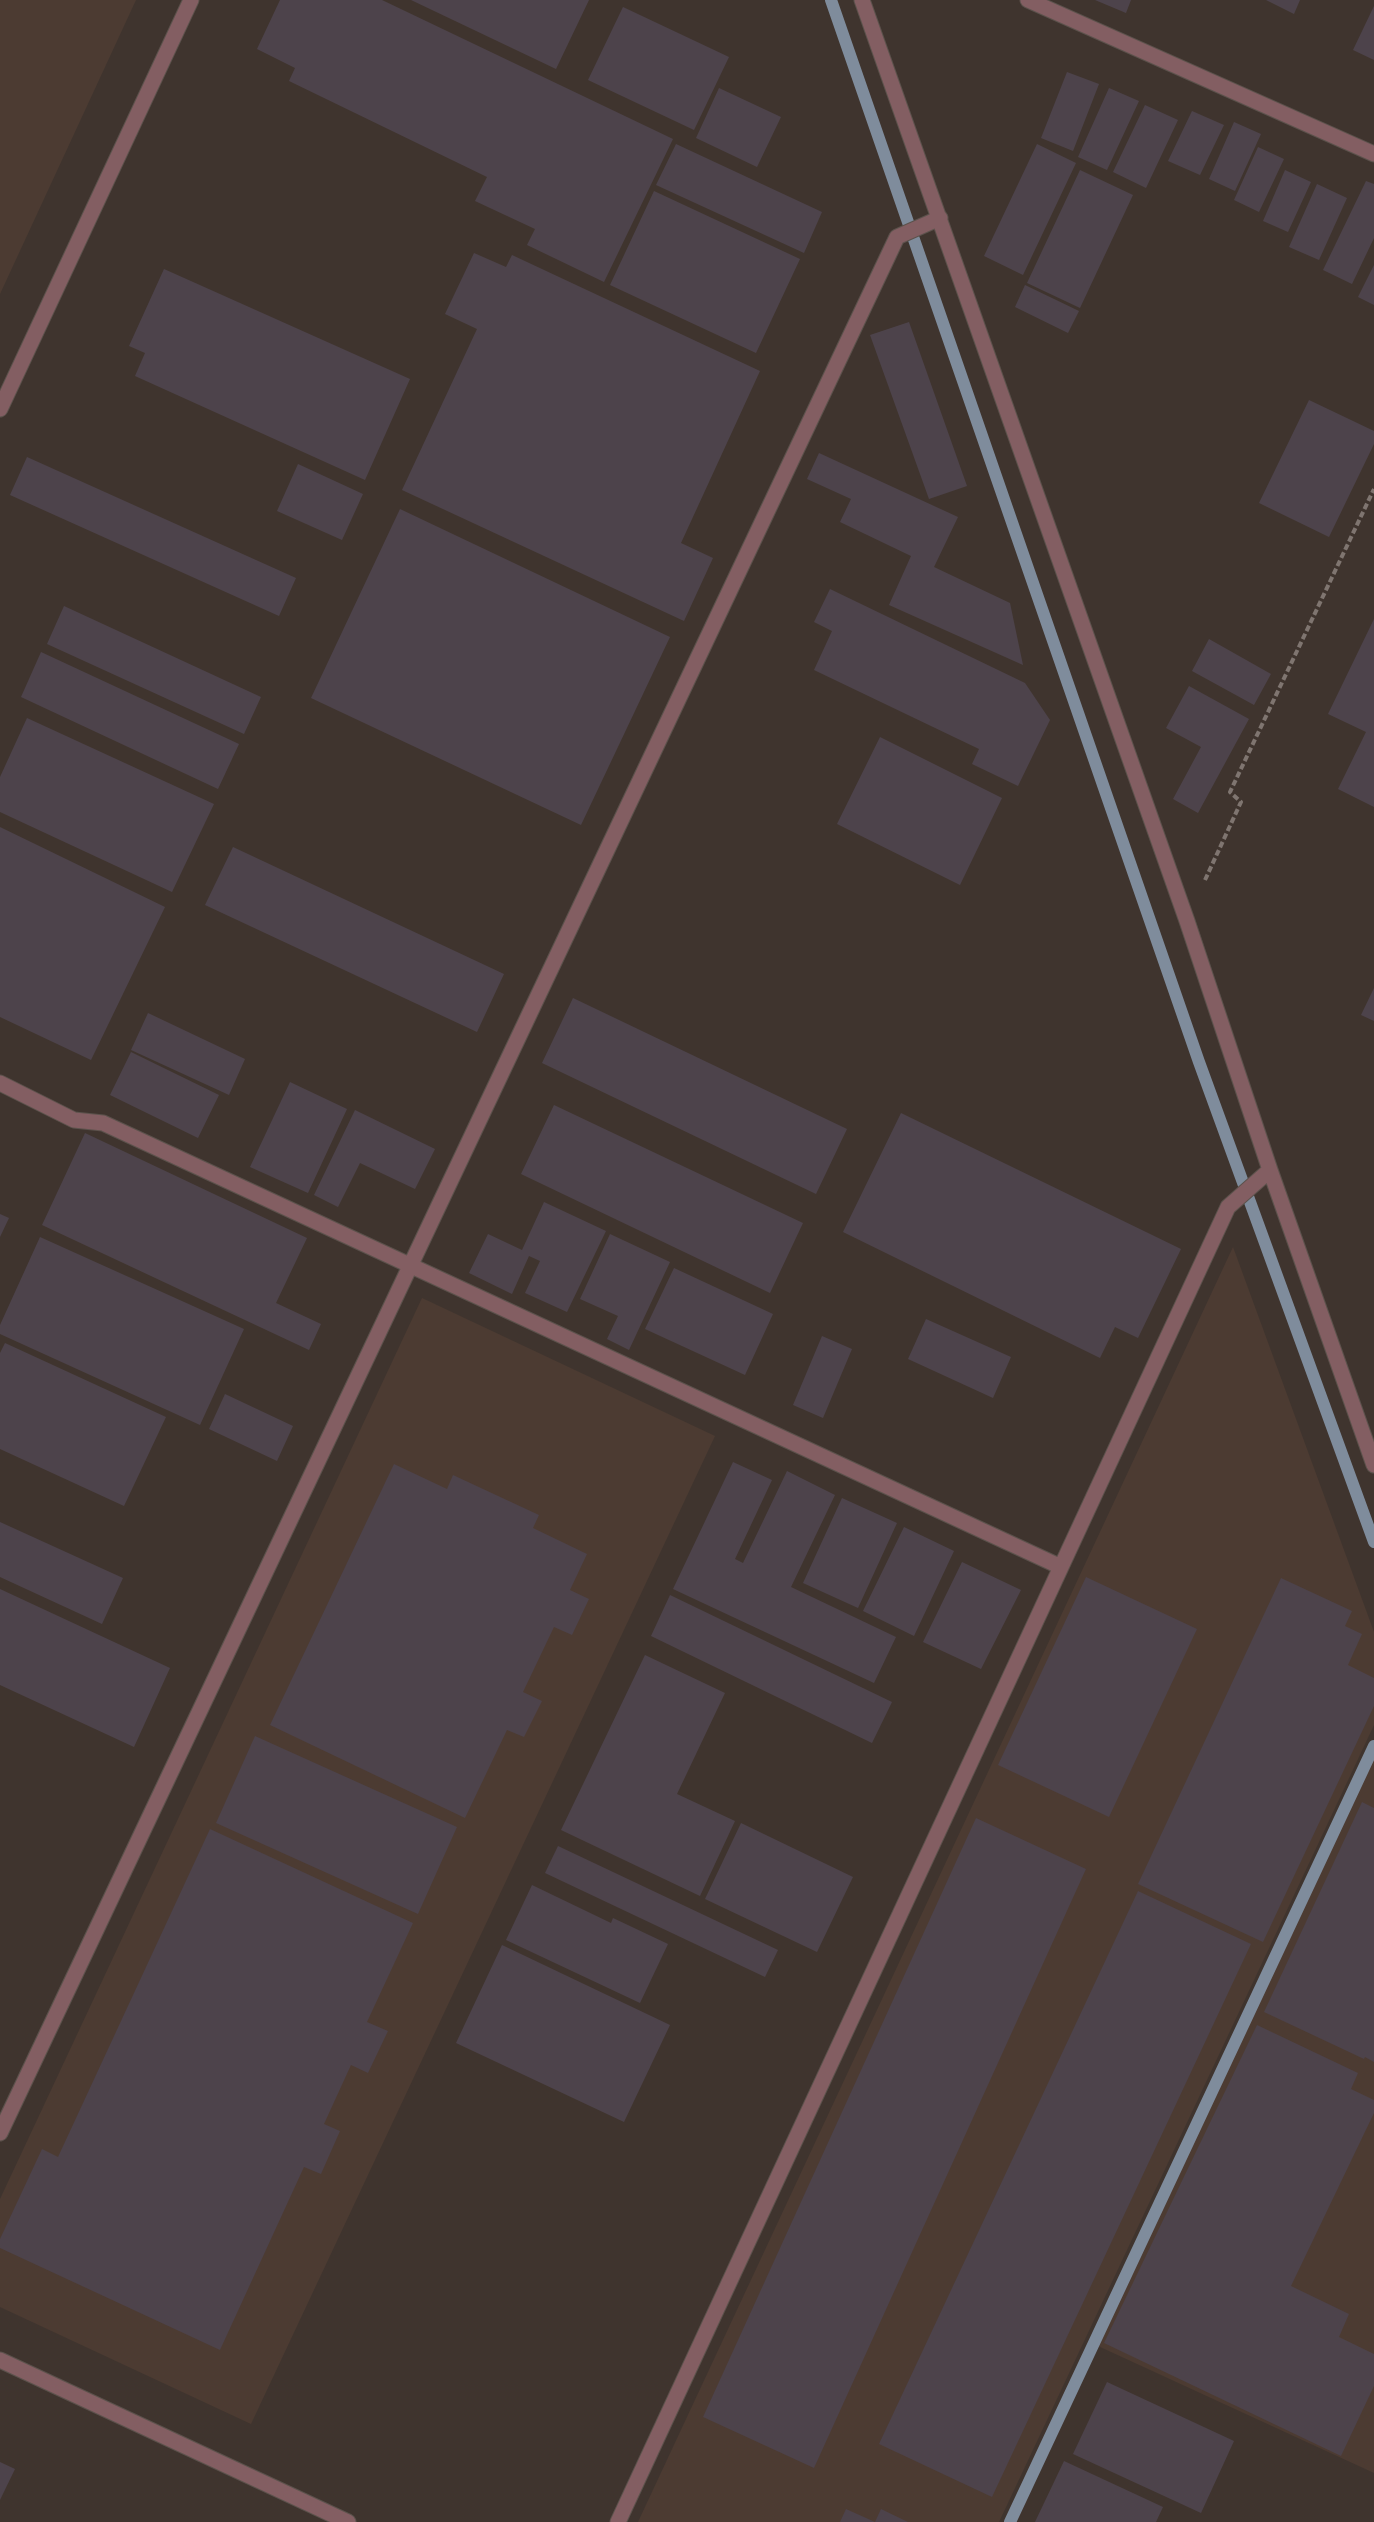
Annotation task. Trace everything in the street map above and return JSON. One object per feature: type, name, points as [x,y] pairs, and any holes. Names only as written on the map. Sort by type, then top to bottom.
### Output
[{"type":"street","points":[[0,409],[191,0]]},
{"type":"street","points":[[862,0],[1187,921],[1270,1170],[1374,1465]]},
{"type":"street","points":[[1028,0],[1374,154]]},
{"type":"street","points":[[0,2133],[897,237],[940,218]]},
{"type":"street","points":[[0,1083],[74,1120],[104,1123],[1061,1567]]},
{"type":"street","points":[[618,2522],[1228,1207],[1270,1170]]},
{"type":"street","points":[[0,2360],[348,2522]]},
{"type":"path","points":[[1187,921],[1241,802],[1230,792],[1374,489]]},
{"type":"shaded area","points":[[0,0],[136,0],[0,294]]},
{"type":"shaded area","points":[[1233,1247],[1374,1632],[1374,1725],[999,2522],[638,2522]]},
{"type":"shaded area","points":[[422,1298],[715,1436],[251,2424],[0,2307],[0,2199]]},
{"type":"shaded area","points":[[1374,1757],[1374,2473],[1098,2346]]},
{"type":"building","points":[[280,0],[382,0],[673,139],[604,282],[527,245],[535,229],[475,201],[487,177],[289,81],[295,68],[257,49]]},
{"type":"building","points":[[411,0],[589,0],[556,69]]},
{"type":"building","points":[[1095,0],[1131,0],[1126,13]]},
{"type":"building","points":[[1266,0],[1300,0],[1294,14]]},
{"type":"building","points":[[1374,6],[1374,60],[1353,50]]},
{"type":"building","points":[[623,7],[729,57],[694,130],[588,80]]},
{"type":"building","points":[[1067,72],[1099,84],[1073,151],[1041,138]]},
{"type":"building","points":[[719,88],[781,117],[757,167],[696,138]]},
{"type":"building","points":[[1109,88],[1139,101],[1107,170],[1078,157]]},
{"type":"building","points":[[1145,105],[1178,120],[1146,188],[1113,172]]},
{"type":"building","points":[[1192,111],[1224,125],[1200,175],[1168,161]]},
{"type":"building","points":[[1234,122],[1261,134],[1235,191],[1209,179]]},
{"type":"building","points":[[676,144],[822,212],[804,253],[656,185]]},
{"type":"building","points":[[1037,144],[1076,163],[1023,275],[984,256]]},
{"type":"building","points":[[1258,147],[1284,159],[1259,212],[1234,200]]},
{"type":"building","points":[[1080,170],[1133,195],[1080,308],[1027,283]]},
{"type":"building","points":[[1285,170],[1311,182],[1288,232],[1263,221]]},
{"type":"building","points":[[1366,181],[1374,184],[1374,238],[1352,284],[1323,270]]},
{"type":"building","points":[[1317,184],[1347,198],[1319,260],[1289,247]]},
{"type":"building","points":[[654,191],[800,259],[756,353],[610,285]]},
{"type":"building","points":[[474,253],[506,267],[512,255],[760,371],[681,543],[713,558],[684,621],[402,490],[477,329],[445,314]]},
{"type":"building","points":[[1374,265],[1374,305],[1358,297]]},
{"type":"building","points":[[164,269],[410,379],[365,480],[135,376],[145,353],[129,346]]},
{"type":"building","points":[[1025,285],[1079,311],[1068,333],[1015,307]]},
{"type":"building","points":[[909,322],[967,486],[929,499],[870,335]]},
{"type":"building","points":[[1309,400],[1374,431],[1374,444],[1329,537],[1259,503]]},
{"type":"building","points":[[819,453],[958,517],[934,567],[1010,603],[1023,665],[889,605],[911,556],[840,522],[851,499],[807,479]]},
{"type":"building","points":[[27,457],[296,578],[279,616],[10,495]]},
{"type":"building","points":[[298,464],[363,494],[342,540],[277,511]]},
{"type":"building","points":[[400,509],[670,637],[581,825],[311,698]]},
{"type":"building","points":[[830,589],[1025,683],[1050,720],[1018,786],[972,764],[979,749],[814,670],[832,631],[814,622]]},
{"type":"building","points":[[64,606],[261,697],[244,734],[47,644]]},
{"type":"building","points":[[1374,619],[1374,807],[1338,789],[1366,732],[1328,714]]},
{"type":"building","points":[[1209,639],[1271,674],[1254,705],[1192,671]]},
{"type":"building","points":[[41,652],[239,744],[218,789],[21,697]]},
{"type":"building","points":[[1189,686],[1249,719],[1198,813],[1173,799],[1201,747],[1166,728]]},
{"type":"building","points":[[27,718],[214,804],[172,892],[0,812],[0,777]]},
{"type":"building","points":[[880,737],[1002,798],[960,885],[837,824]]},
{"type":"building","points":[[0,827],[165,907],[91,1060],[0,1017]]},
{"type":"building","points":[[233,847],[504,974],[477,1032],[205,905]]},
{"type":"building","points":[[1374,988],[1374,1021],[1361,1015]]},
{"type":"building","points":[[573,998],[847,1129],[816,1194],[542,1063]]},
{"type":"building","points":[[148,1013],[245,1059],[229,1095],[131,1050]]},
{"type":"building","points":[[131,1052],[219,1095],[198,1138],[110,1095]]},
{"type":"building","points":[[290,1082],[347,1109],[308,1193],[250,1167]]},
{"type":"building","points":[[554,1105],[803,1223],[770,1293],[521,1174]]},
{"type":"building","points":[[355,1110],[435,1149],[415,1189],[360,1163],[338,1207],[314,1195]]},
{"type":"building","points":[[901,1113],[1181,1249],[1138,1338],[1115,1327],[1100,1358],[843,1232]]},
{"type":"building","points":[[85,1133],[307,1238],[276,1303],[321,1324],[309,1350],[42,1225]]},
{"type":"building","points":[[544,1202],[606,1231],[567,1312],[525,1293],[540,1261],[529,1256],[512,1294],[469,1273],[488,1234],[522,1250]]},
{"type":"building","points":[[0,1214],[9,1218],[0,1237]]},
{"type":"building","points":[[610,1234],[670,1262],[629,1350],[607,1339],[618,1316],[580,1299]]},
{"type":"building","points":[[40,1237],[244,1329],[200,1425],[0,1334],[0,1325]]},
{"type":"building","points":[[674,1268],[773,1314],[745,1375],[645,1329]]},
{"type":"building","points":[[926,1319],[1011,1357],[993,1398],[908,1359]]},
{"type":"building","points":[[822,1336],[852,1349],[823,1418],[793,1405]]},
{"type":"building","points":[[5,1343],[166,1417],[124,1506],[0,1449],[0,1353]]},
{"type":"building","points":[[225,1394],[293,1426],[277,1461],[209,1429]]},
{"type":"building","points":[[733,1462],[772,1480],[735,1559],[743,1563],[787,1471],[835,1495],[791,1587],[896,1637],[874,1683],[673,1589]]},
{"type":"building","points":[[394,1464],[447,1489],[453,1475],[539,1515],[533,1528],[587,1554],[570,1590],[589,1599],[572,1635],[554,1627],[523,1692],[542,1701],[524,1737],[507,1730],[465,1818],[270,1725]]},
{"type":"building","points":[[842,1498],[897,1523],[858,1608],[803,1583]]},
{"type":"building","points":[[0,1522],[123,1578],[102,1624],[0,1577]]},
{"type":"building","points":[[904,1527],[954,1551],[914,1636],[863,1611]]},
{"type":"building","points":[[962,1562],[1021,1590],[981,1669],[923,1642]]},
{"type":"building","points":[[1086,1577],[1197,1629],[1109,1817],[998,1765]]},
{"type":"building","points":[[1281,1578],[1352,1611],[1345,1626],[1362,1634],[1348,1665],[1374,1678],[1374,1706],[1263,1942],[1138,1884]]},
{"type":"building","points":[[0,1589],[170,1668],[134,1747],[0,1685]]},
{"type":"building","points":[[670,1595],[892,1702],[872,1743],[651,1636]]},
{"type":"building","points":[[645,1655],[725,1693],[677,1794],[735,1821],[700,1896],[561,1830]]},
{"type":"building","points":[[255,1736],[457,1827],[418,1914],[216,1823]]},
{"type":"building","points":[[1362,1802],[1374,1808],[1374,2062],[1264,2012]]},
{"type":"building","points":[[976,1818],[1086,1869],[814,2468],[703,2417]]},
{"type":"building","points":[[741,1823],[853,1877],[817,1952],[705,1899]]},
{"type":"building","points":[[210,1829],[413,1923],[367,2022],[388,2031],[368,2073],[351,2065],[324,2124],[340,2131],[321,2174],[304,2167],[220,2350],[0,2248],[0,2239],[42,2149],[58,2157]]},
{"type":"building","points":[[558,1846],[778,1950],[765,1977],[545,1873]]},
{"type":"building","points":[[532,1885],[611,1923],[613,1918],[668,1944],[640,2003],[506,1940]]},
{"type":"building","points":[[1138,1891],[1251,1944],[992,2497],[879,2444]]},
{"type":"building","points":[[502,1945],[670,2025],[624,2122],[456,2043]]},
{"type":"building","points":[[1257,2025],[1358,2073],[1351,2089],[1374,2100],[1374,2113],[1291,2286],[1349,2314],[1339,2337],[1374,2354],[1374,2386],[1341,2456],[1104,2343]]},
{"type":"building","points":[[1107,2382],[1234,2441],[1201,2513],[1073,2454]]},
{"type":"building","points":[[1064,2461],[1163,2507],[1156,2522],[1035,2522]]},
{"type":"building","points":[[0,2462],[15,2469],[0,2500]]},
{"type":"building","points":[[846,2509],[875,2522],[840,2522]]},
{"type":"building","points":[[881,2509],[908,2522],[875,2522]]},
{"type":"waterway","points":[[831,0],[1199,1062],[1374,1542]]},
{"type":"waterway","points":[[1010,2522],[1374,1746]]}]
